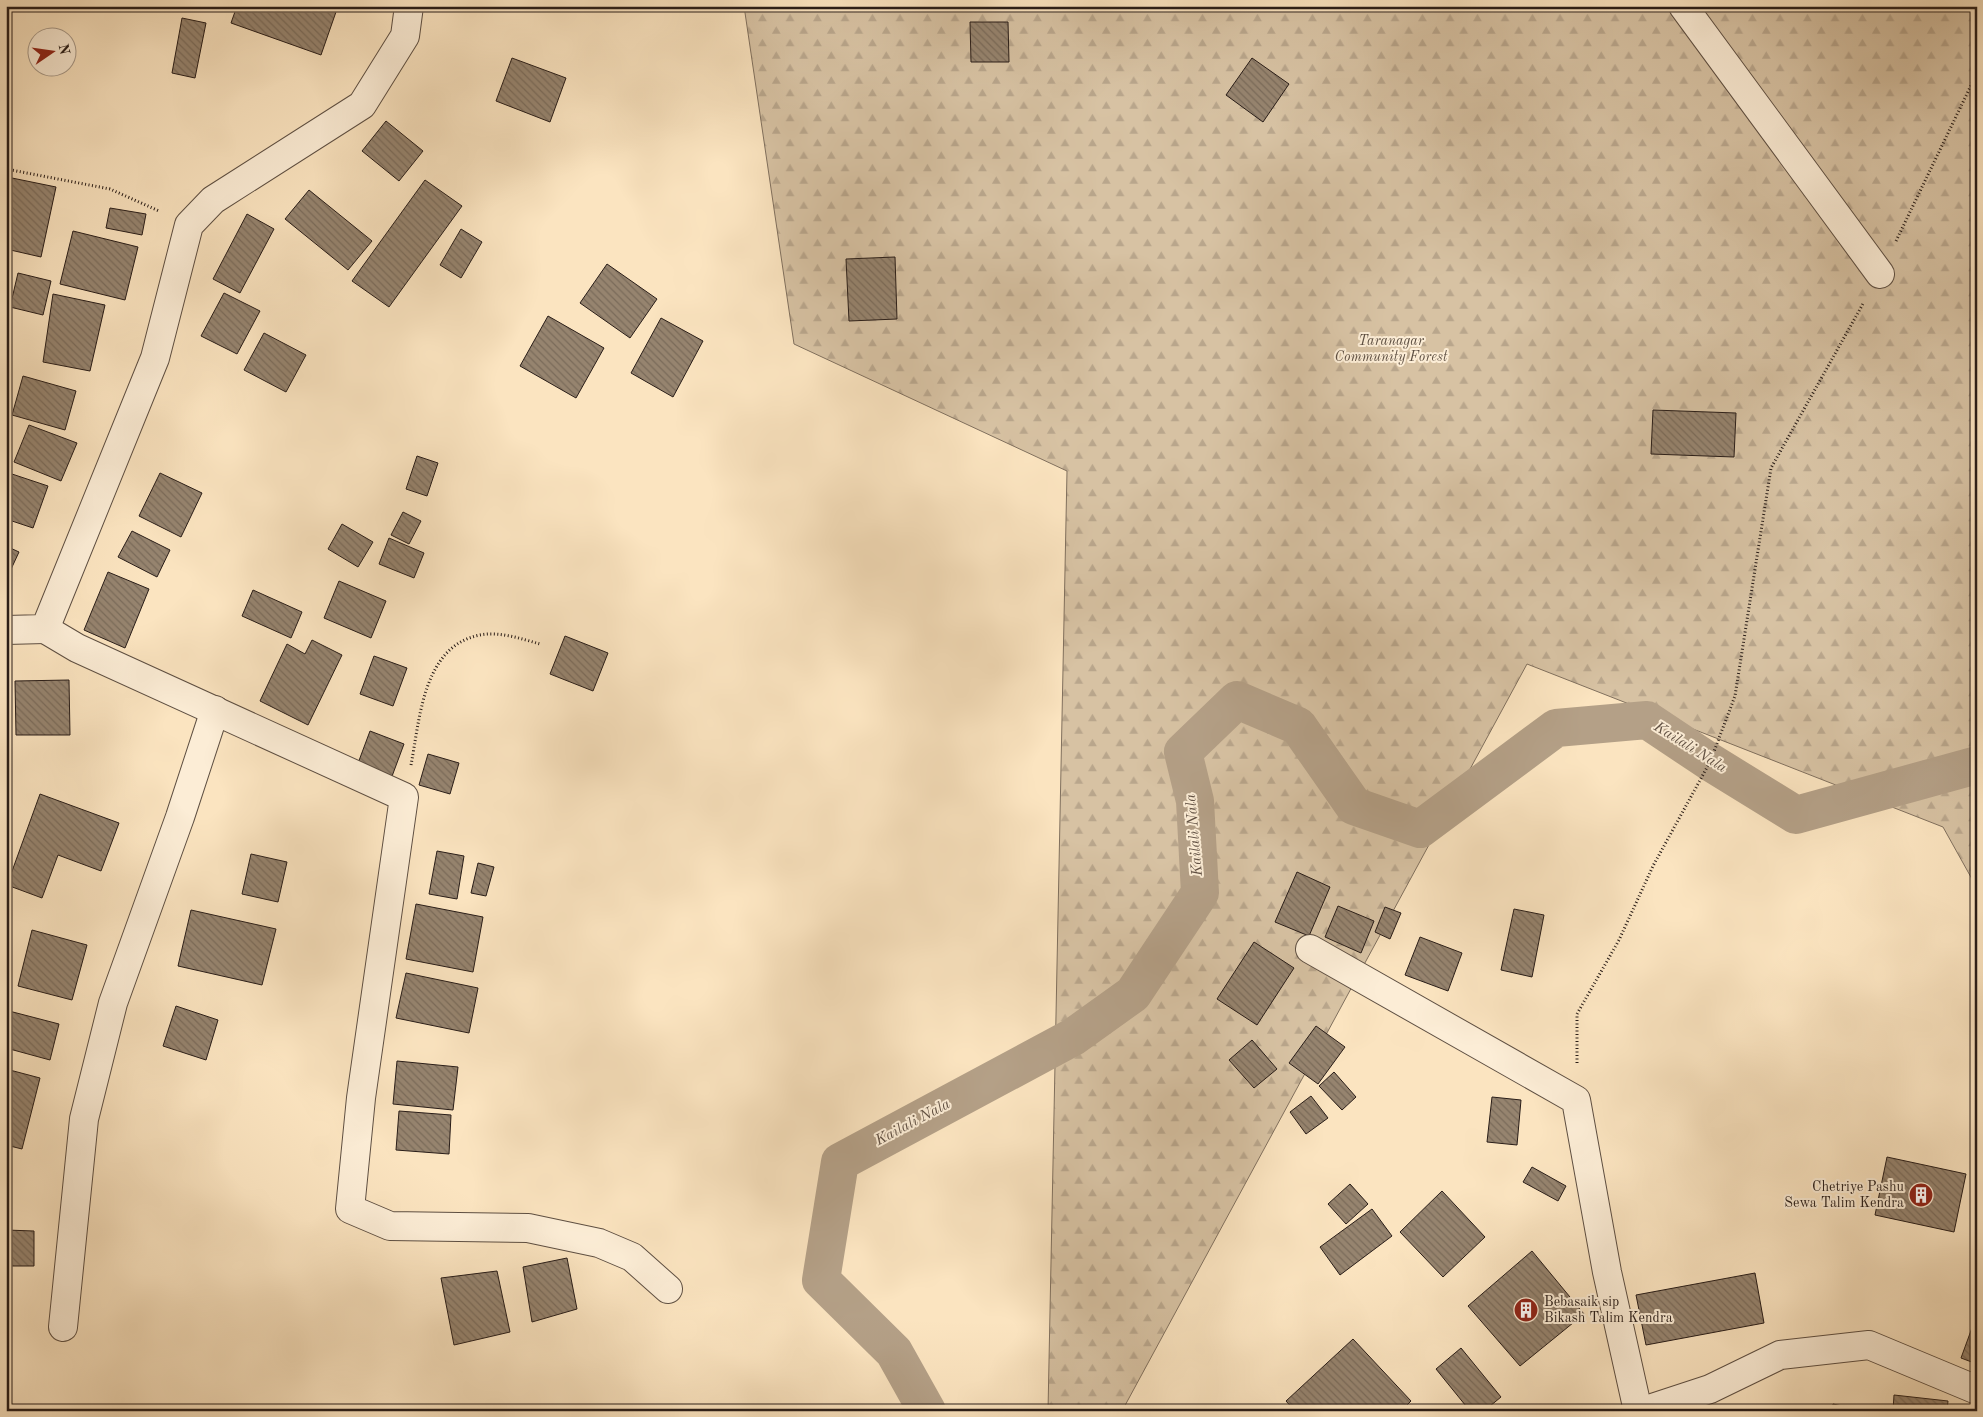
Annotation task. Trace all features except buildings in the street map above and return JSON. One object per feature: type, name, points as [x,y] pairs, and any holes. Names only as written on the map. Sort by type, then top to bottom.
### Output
[{"type":"street","points":[[44,629],[155,358],[189,225],[213,200],[362,105],[405,36],[409,6]]},
{"type":"street","points":[[1682,6],[1880,274]]},
{"type":"street","points":[[6,630],[44,629],[77,648],[404,798],[361,1098],[350,1209],[390,1226],[528,1228],[599,1243],[632,1257],[668,1289]]},
{"type":"street","points":[[63,1327],[84,1118],[113,1003],[180,817],[215,710]]},
{"type":"street","points":[[1310,950],[1576,1100],[1607,1272],[1638,1411]]},
{"type":"street","points":[[1643,1411],[1710,1389],[1780,1354],[1869,1345],[1977,1390]]},
{"type":"path","points":[[1576,1100],[1577,1014],[1619,940],[1653,866],[1710,762],[1735,696],[1770,468],[1880,274],[1977,73]]},
{"type":"path","points":[[6,169],[110,189],[189,225]]},
{"type":"path","points":[[404,798],[428,686],[434,668],[456,643],[481,634],[509,636],[540,644]]},
{"type":"green space","name":"Taranagar Community Forest","points":[[744,6],[1977,6],[1977,888],[1943,827],[1527,664],[1122,1411],[1048,1411],[1067,471],[794,344]]},
{"type":"waterway","name":"Kailali Nala","points":[[927,1411],[894,1352],[821,1280],[840,1162],[1073,1037],[1133,994],[1200,893],[1195,801],[1183,752],[1237,700],[1298,726],[1354,806],[1420,829],[1556,728],[1647,720],[1710,762],[1796,815],[1977,765]]},
{"type":"place","name":"Chetriye Pashu Sewa Talim Kendra","points":[[1921,1195]]},
{"type":"place","name":"Bebasaik sip Bikash Talim Kendra","points":[[1526,1310]]}]
